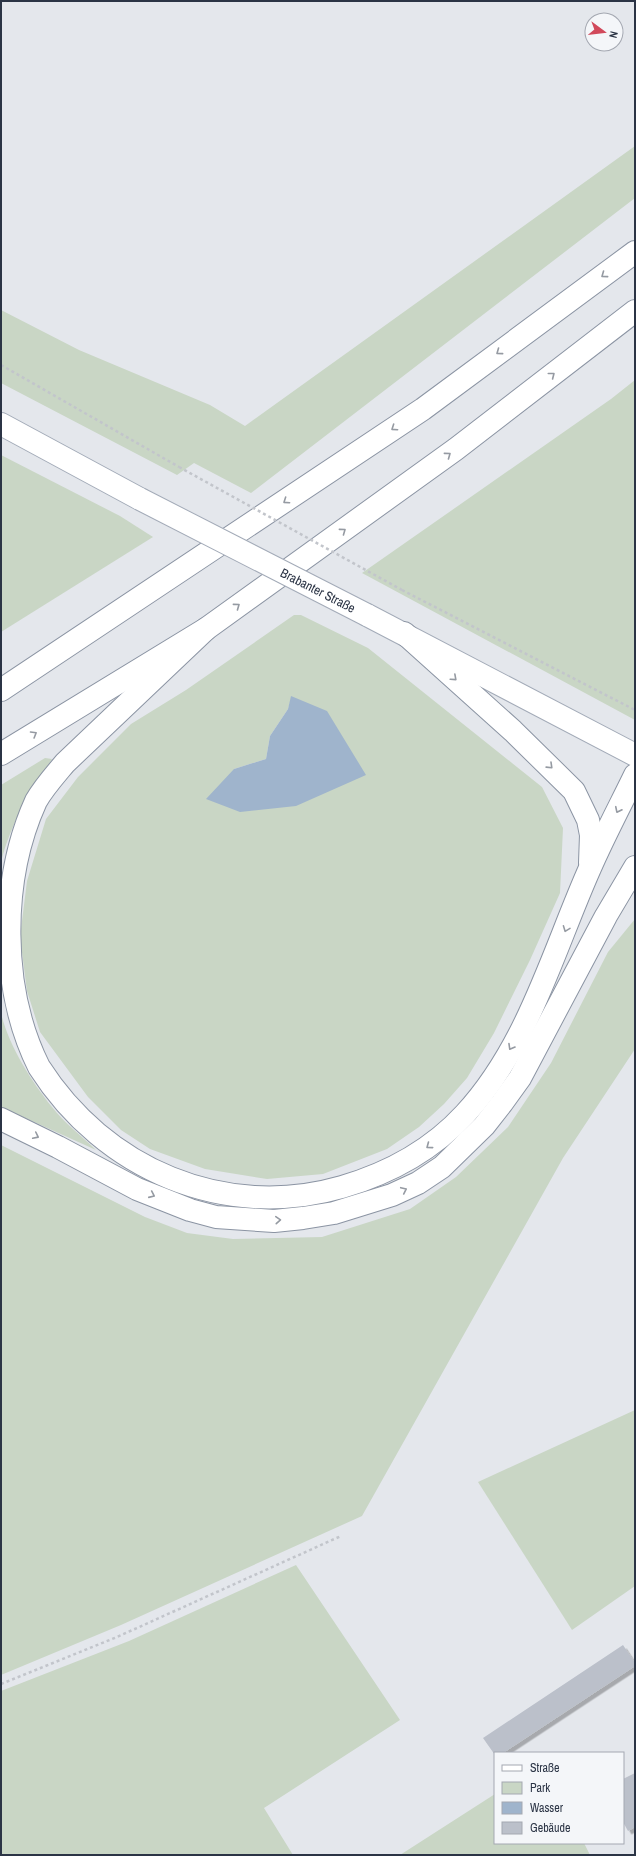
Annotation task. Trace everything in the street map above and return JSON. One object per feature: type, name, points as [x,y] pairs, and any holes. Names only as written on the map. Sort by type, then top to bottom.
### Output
[{"type":"main road","points":[[5,686],[423,409],[635,252]]},
{"type":"main road","points":[[1,754],[206,629],[456,449],[635,311]]},
{"type":"main road","name":"Brabanter Straße","points":[[1,424],[140,499],[404,633],[635,755]]},
{"type":"main road","points":[[206,629],[65,762],[36,801],[17,843],[8,874],[4,907],[3,950],[7,983],[24,1036],[38,1064],[55,1090],[95,1132],[116,1148],[165,1177],[194,1188],[216,1193],[269,1197],[302,1196],[332,1190],[370,1178],[407,1161],[429,1147],[466,1113],[500,1067],[515,1041],[561,942],[590,868],[635,775]]},
{"type":"main road","points":[[404,633],[513,730],[574,791],[582,804],[589,827],[591,850],[590,868]]},
{"type":"main road","points":[[1,1119],[137,1189],[190,1210],[216,1216],[274,1221],[303,1218],[334,1213],[392,1195],[418,1183],[442,1167],[484,1126],[502,1103],[520,1078],[606,916],[630,883],[635,867]]},
{"type":"path","points":[[1,365],[179,467],[402,590],[635,710]]},
{"type":"path","points":[[1,1684],[116,1637],[342,1536]]},
{"type":"green space","points":[[635,146],[635,198],[251,493],[194,463],[177,475],[1,383],[1,310],[79,350],[210,405],[245,426]]},
{"type":"green space","points":[[635,380],[635,720],[362,573],[611,399]]},
{"type":"green space","points":[[1,455],[120,516],[153,537],[1,632]]},
{"type":"green space","points":[[294,615],[301,615],[368,648],[542,787],[563,828],[560,893],[530,960],[494,1033],[467,1078],[444,1104],[419,1127],[387,1149],[323,1174],[267,1179],[205,1169],[150,1149],[121,1130],[88,1097],[40,1032],[27,991],[20,937],[27,881],[46,819],[78,777],[131,724],[186,690]],"holes":[[[292,696],[296,806],[234,769],[266,759],[270,736],[288,709]]]},
{"type":"green space","points":[[45,758],[52,759],[16,820],[5,847],[1,862],[1,785]]},
{"type":"green space","points":[[635,919],[635,1049],[563,1158],[362,1516],[121,1625],[1,1675],[1,1145],[145,1217],[187,1233],[233,1239],[322,1237],[410,1209],[456,1177],[508,1127],[551,1063],[608,952]]},
{"type":"green space","points":[[1,1013],[4,1025],[15,1050],[36,1086],[62,1118],[96,1150],[1,1107]]},
{"type":"green space","points":[[635,1410],[635,1586],[572,1630],[478,1482]]},
{"type":"green space","points":[[296,1565],[400,1720],[264,1808],[293,1855],[1,1855],[1,1691],[129,1641]]},
{"type":"green space","points":[[494,1795],[494,1844],[584,1844],[590,1855],[400,1855]]},
{"type":"water","points":[[291,696],[327,711],[366,775],[296,806],[240,812],[206,799],[234,769],[266,759],[270,736],[288,709]]},
{"type":"building","points":[[623,1645],[635,1663],[635,1666],[505,1752],[494,1752],[494,1754],[483,1738]]},
{"type":"building","points":[[635,1773],[635,1827],[628,1831],[624,1824],[624,1778]]}]
